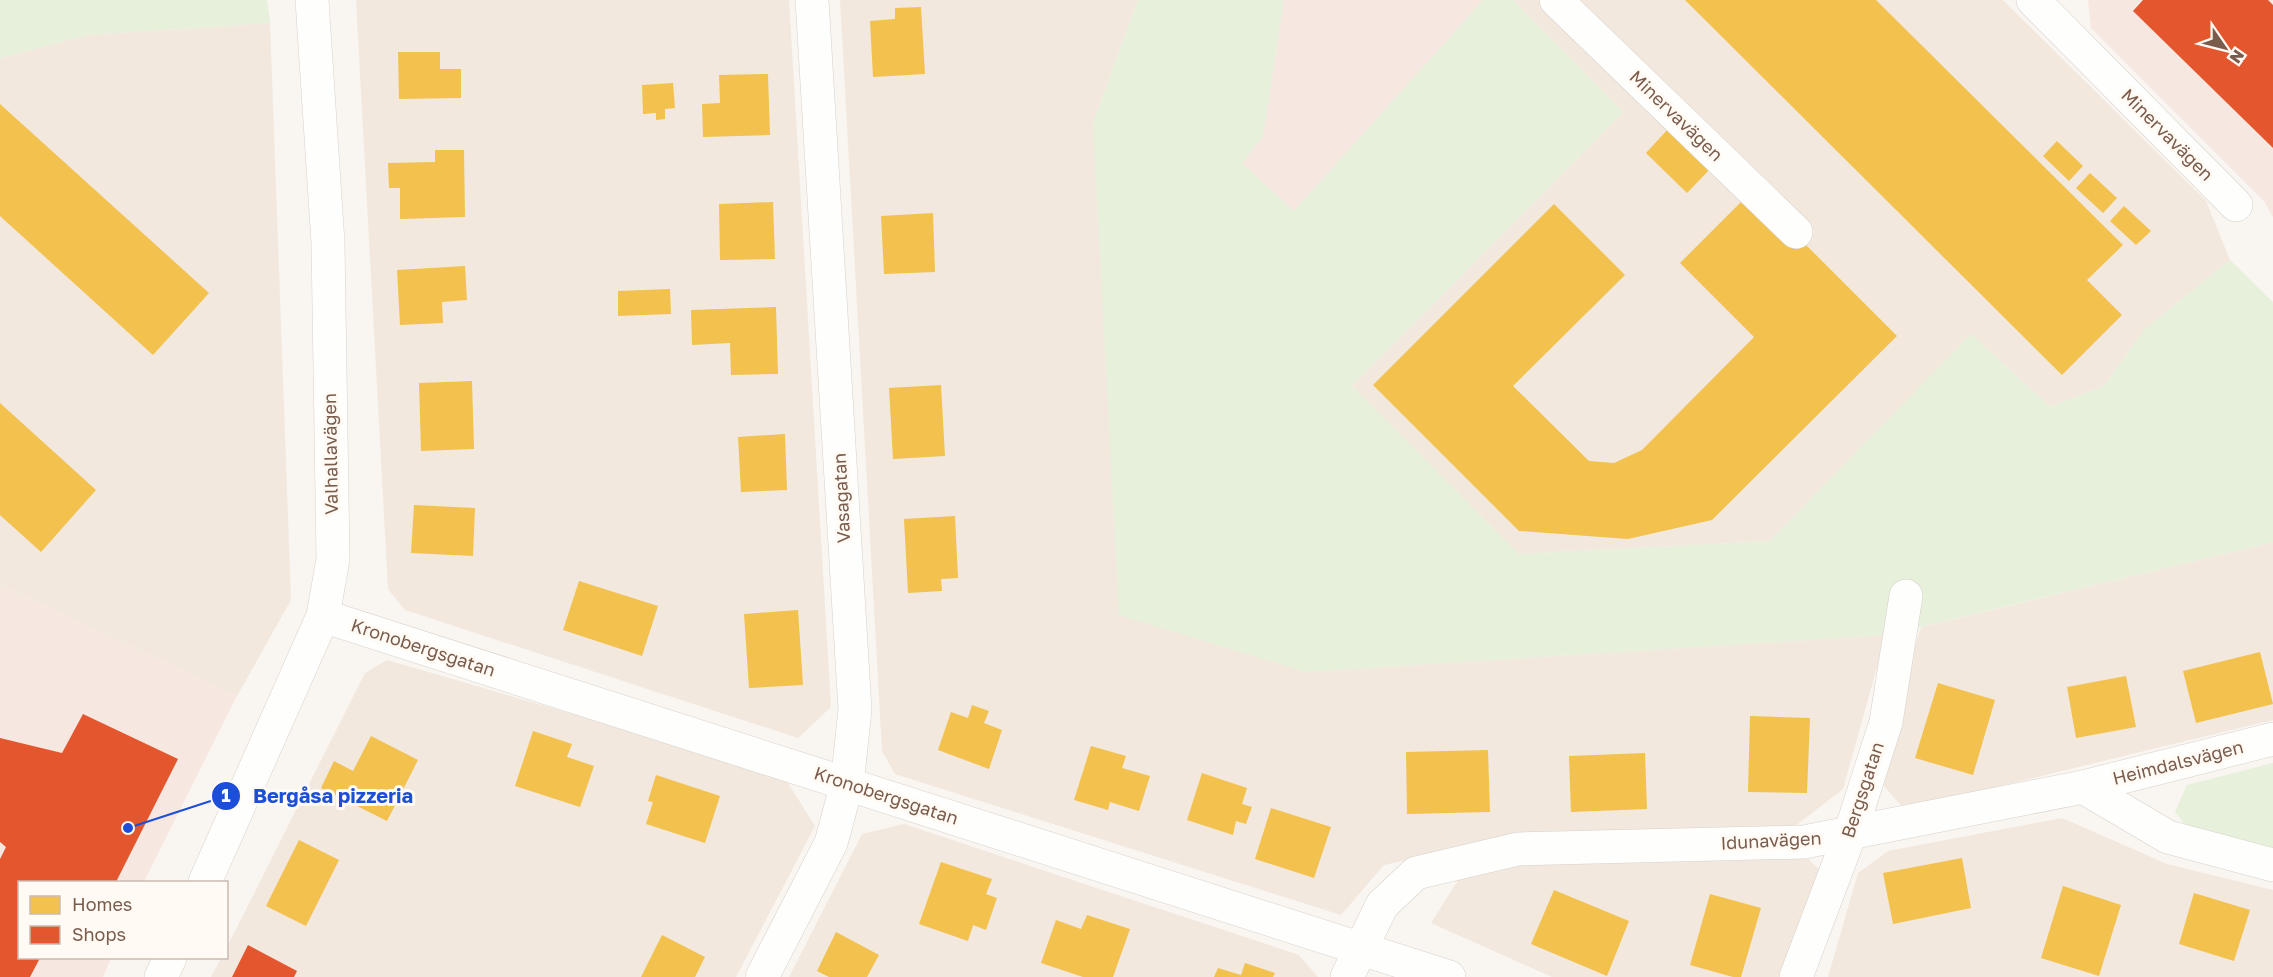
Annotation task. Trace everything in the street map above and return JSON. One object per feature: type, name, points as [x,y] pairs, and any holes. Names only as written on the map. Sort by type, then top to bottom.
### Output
[{"type":"street","name":"Valhallavägen","points":[[205,881],[323,616],[333,559],[328,243],[312,0]]},
{"type":"street","name":"Vasagatan","points":[[762,977],[831,843],[847,784],[855,710],[812,0]]},
{"type":"street","name":"Minervavägen","points":[[1556,0],[1796,232]]},
{"type":"street","name":"Minervavägen","points":[[2047,5],[2236,205]]},
{"type":"street","name":"Bergsgatan","points":[[1796,977],[1850,834],[1886,722],[1906,596]]},
{"type":"street","name":"Kronobergsgatan","points":[[323,616],[1449,977]]},
{"type":"street","name":"Heimdalsvägen","points":[[2083,787],[2273,739]]},
{"type":"street","name":"Idunavägen","points":[[1347,977],[1382,905],[1416,873],[1518,849],[1804,842],[2083,787]]},
{"type":"street","points":[[2083,787],[2168,837],[2273,865]]},
{"type":"street","points":[[160,977],[169,959]]},
{"type":"shaded area","points":[[356,0],[789,0],[831,707],[798,738],[405,610],[388,589]]},
{"type":"shaded area","points":[[840,0],[1138,0],[1093,123],[1306,672],[1886,635],[1843,789],[1790,830],[1524,834],[1384,865],[1341,915],[895,774],[882,751]]},
{"type":"shaded area","points":[[1284,0],[1483,0],[1294,211],[1242,163],[1263,136]]},
{"type":"shaded area","points":[[1513,0],[2003,0],[2206,201],[2230,260],[2144,330],[2104,386],[2050,407],[1971,334],[1770,541],[1519,554],[1352,386],[1623,112]]},
{"type":"shaded area","points":[[2088,0],[2273,0],[2273,217],[2264,201],[2091,28]]},
{"type":"shaded area","points":[[270,23],[291,600],[237,696],[0,585],[0,58],[87,35]]},
{"type":"shaded area","points":[[2273,542],[2273,720],[1904,809],[1875,776],[1921,627]]},
{"type":"shaded area","points":[[0,585],[237,696],[144,881],[18,881],[18,959],[111,959],[103,977],[0,977]]},
{"type":"shaded area","points":[[387,660],[783,775],[815,826],[736,977],[211,977],[220,959],[228,959],[228,945],[365,673]]},
{"type":"shaded area","points":[[2062,818],[2167,864],[2273,890],[2273,977],[1828,977],[1858,873],[1888,851]]},
{"type":"shaded area","points":[[904,824],[1299,955],[1318,977],[789,977],[862,834]]},
{"type":"shaded area","points":[[1802,853],[1822,872],[1789,977],[1552,977],[1431,923],[1466,868]]},
{"type":"green space","points":[[0,0],[267,0],[270,23],[87,35],[0,58]]},
{"type":"green space","points":[[1138,0],[1284,0],[1263,136],[1242,163],[1294,211],[1483,0],[1513,0],[1623,112],[1352,386],[1519,554],[1770,541],[1971,334],[2050,407],[2104,386],[2144,330],[2230,260],[2273,302],[2273,542],[1886,635],[1306,672],[1119,615],[1093,123]]},
{"type":"green space","points":[[2273,763],[2273,848],[2186,826],[2175,812],[2187,785]]},
{"type":"building: Homes","points":[[1685,0],[1876,0],[2123,245],[2087,280],[2122,315],[2062,375]]},
{"type":"building: Homes","points":[[921,7],[925,74],[873,77],[870,21],[895,19],[895,8]]},
{"type":"building: Homes","points":[[398,52],[440,52],[440,69],[461,69],[461,98],[399,99]]},
{"type":"building: Homes","points":[[768,74],[770,135],[703,137],[702,104],[720,103],[719,75]]},
{"type":"building: Homes","points":[[673,83],[675,108],[665,109],[665,119],[656,120],[656,113],[643,114],[642,85]]},
{"type":"building: Homes","points":[[0,104],[209,293],[153,355],[0,216]]},
{"type":"building: Homes","points":[[1668,129],[1710,169],[1687,193],[1646,153]]},
{"type":"building: Homes","points":[[2057,141],[2083,166],[2069,181],[2043,156]]},
{"type":"building: Homes","points":[[435,150],[464,150],[465,217],[400,219],[400,188],[389,188],[388,163],[435,162]]},
{"type":"building: Homes","points":[[2090,173],[2117,198],[2103,213],[2076,188]]},
{"type":"building: Homes","points":[[1752,191],[1897,336],[1712,520],[1628,539],[1519,531],[1373,385],[1554,204],[1625,275],[1513,386],[1589,461],[1614,463],[1642,450],[1754,337],[1680,263]]},
{"type":"building: Homes","points":[[773,202],[775,259],[720,260],[719,204]]},
{"type":"building: Homes","points":[[2124,206],[2151,231],[2136,245],[2110,221]]},
{"type":"building: Homes","points":[[933,213],[935,272],[884,274],[881,216]]},
{"type":"building: Homes","points":[[465,266],[467,300],[442,302],[443,323],[400,325],[397,270]]},
{"type":"building: Homes","points":[[670,289],[671,314],[618,316],[618,291]]},
{"type":"building: Homes","points":[[776,307],[778,374],[731,375],[730,343],[692,345],[691,310]]},
{"type":"building: Homes","points":[[472,381],[474,449],[421,451],[419,383]]},
{"type":"building: Homes","points":[[941,385],[945,456],[893,459],[889,388]]},
{"type":"building: Homes","points":[[0,403],[96,490],[41,552],[0,515]]},
{"type":"building: Homes","points":[[785,434],[787,490],[741,492],[738,437]]},
{"type":"building: Homes","points":[[414,505],[475,508],[473,556],[411,553]]},
{"type":"building: Homes","points":[[955,516],[958,578],[941,579],[942,591],[908,593],[904,519]]},
{"type":"building: Homes","points":[[579,581],[658,606],[642,656],[563,630]]},
{"type":"building: Homes","points":[[798,610],[803,685],[749,688],[744,614]]},
{"type":"building: Homes","points":[[2260,652],[2273,704],[2196,723],[2183,671]]},
{"type":"building: Homes","points":[[2126,676],[2136,727],[2076,738],[2067,687]]},
{"type":"building: Homes","points":[[1938,683],[1995,700],[1973,775],[1915,758]]},
{"type":"building: Homes","points":[[972,705],[989,711],[984,723],[1002,730],[989,769],[938,750],[951,712],[968,718]]},
{"type":"building: Homes","points":[[1750,716],[1810,718],[1807,793],[1748,792]]},
{"type":"building: Homes","points":[[533,731],[572,744],[567,757],[594,766],[580,807],[515,786]]},
{"type":"building: Homes","points":[[371,736],[418,760],[387,821],[321,788],[334,761],[353,771]]},
{"type":"building: Homes","points":[[1091,746],[1126,756],[1122,768],[1150,776],[1139,811],[1110,802],[1108,810],[1074,800]]},
{"type":"building: Homes","points":[[1488,750],[1490,812],[1407,814],[1406,752]]},
{"type":"building: Homes","points":[[1645,753],[1647,809],[1571,812],[1569,756]]},
{"type":"building: Homes","points":[[1202,773],[1247,788],[1242,804],[1252,807],[1246,824],[1236,821],[1233,835],[1187,820]]},
{"type":"building: Homes","points":[[656,775],[720,796],[705,843],[646,824],[653,802],[648,801]]},
{"type":"building: Homes","points":[[1271,808],[1331,827],[1314,878],[1255,859]]},
{"type":"building: Homes","points":[[299,840],[339,860],[306,926],[266,906]]},
{"type":"building: Homes","points":[[1962,858],[1971,908],[1893,924],[1883,873]]},
{"type":"building: Homes","points":[[941,862],[992,879],[986,894],[997,898],[986,930],[973,925],[968,941],[919,924]]},
{"type":"building: Homes","points":[[2063,886],[2121,905],[2099,976],[2041,958]]},
{"type":"building: Homes","points":[[1554,890],[1629,921],[1607,976],[1531,944]]},
{"type":"building: Homes","points":[[2194,893],[2250,910],[2234,961],[2179,944]]},
{"type":"building: Homes","points":[[1710,894],[1761,908],[1741,977],[1733,977],[1690,965]]},
{"type":"building: Homes","points":[[1087,915],[1130,929],[1113,977],[1083,977],[1041,963],[1056,920],[1081,929]]},
{"type":"building: Homes","points":[[836,932],[879,955],[867,977],[829,977],[817,971]]},
{"type":"building: Homes","points":[[662,935],[705,957],[695,977],[641,977]]},
{"type":"building: Homes","points":[[1245,963],[1275,973],[1273,977],[1214,977],[1218,968],[1241,975]]},
{"type":"building: Shops","points":[[2143,0],[2268,0],[2273,5],[2273,148],[2133,11]]},
{"type":"building: Shops","points":[[83,714],[178,759],[117,881],[18,881],[18,959],[39,959],[30,977],[0,977],[0,859],[6,847],[0,842],[0,738],[62,753]]},
{"type":"building: Shops","points":[[248,945],[297,971],[294,977],[232,977]]},
{"type":"place","name":"Bergåsa pizzeria","points":[[128,828]]}]
